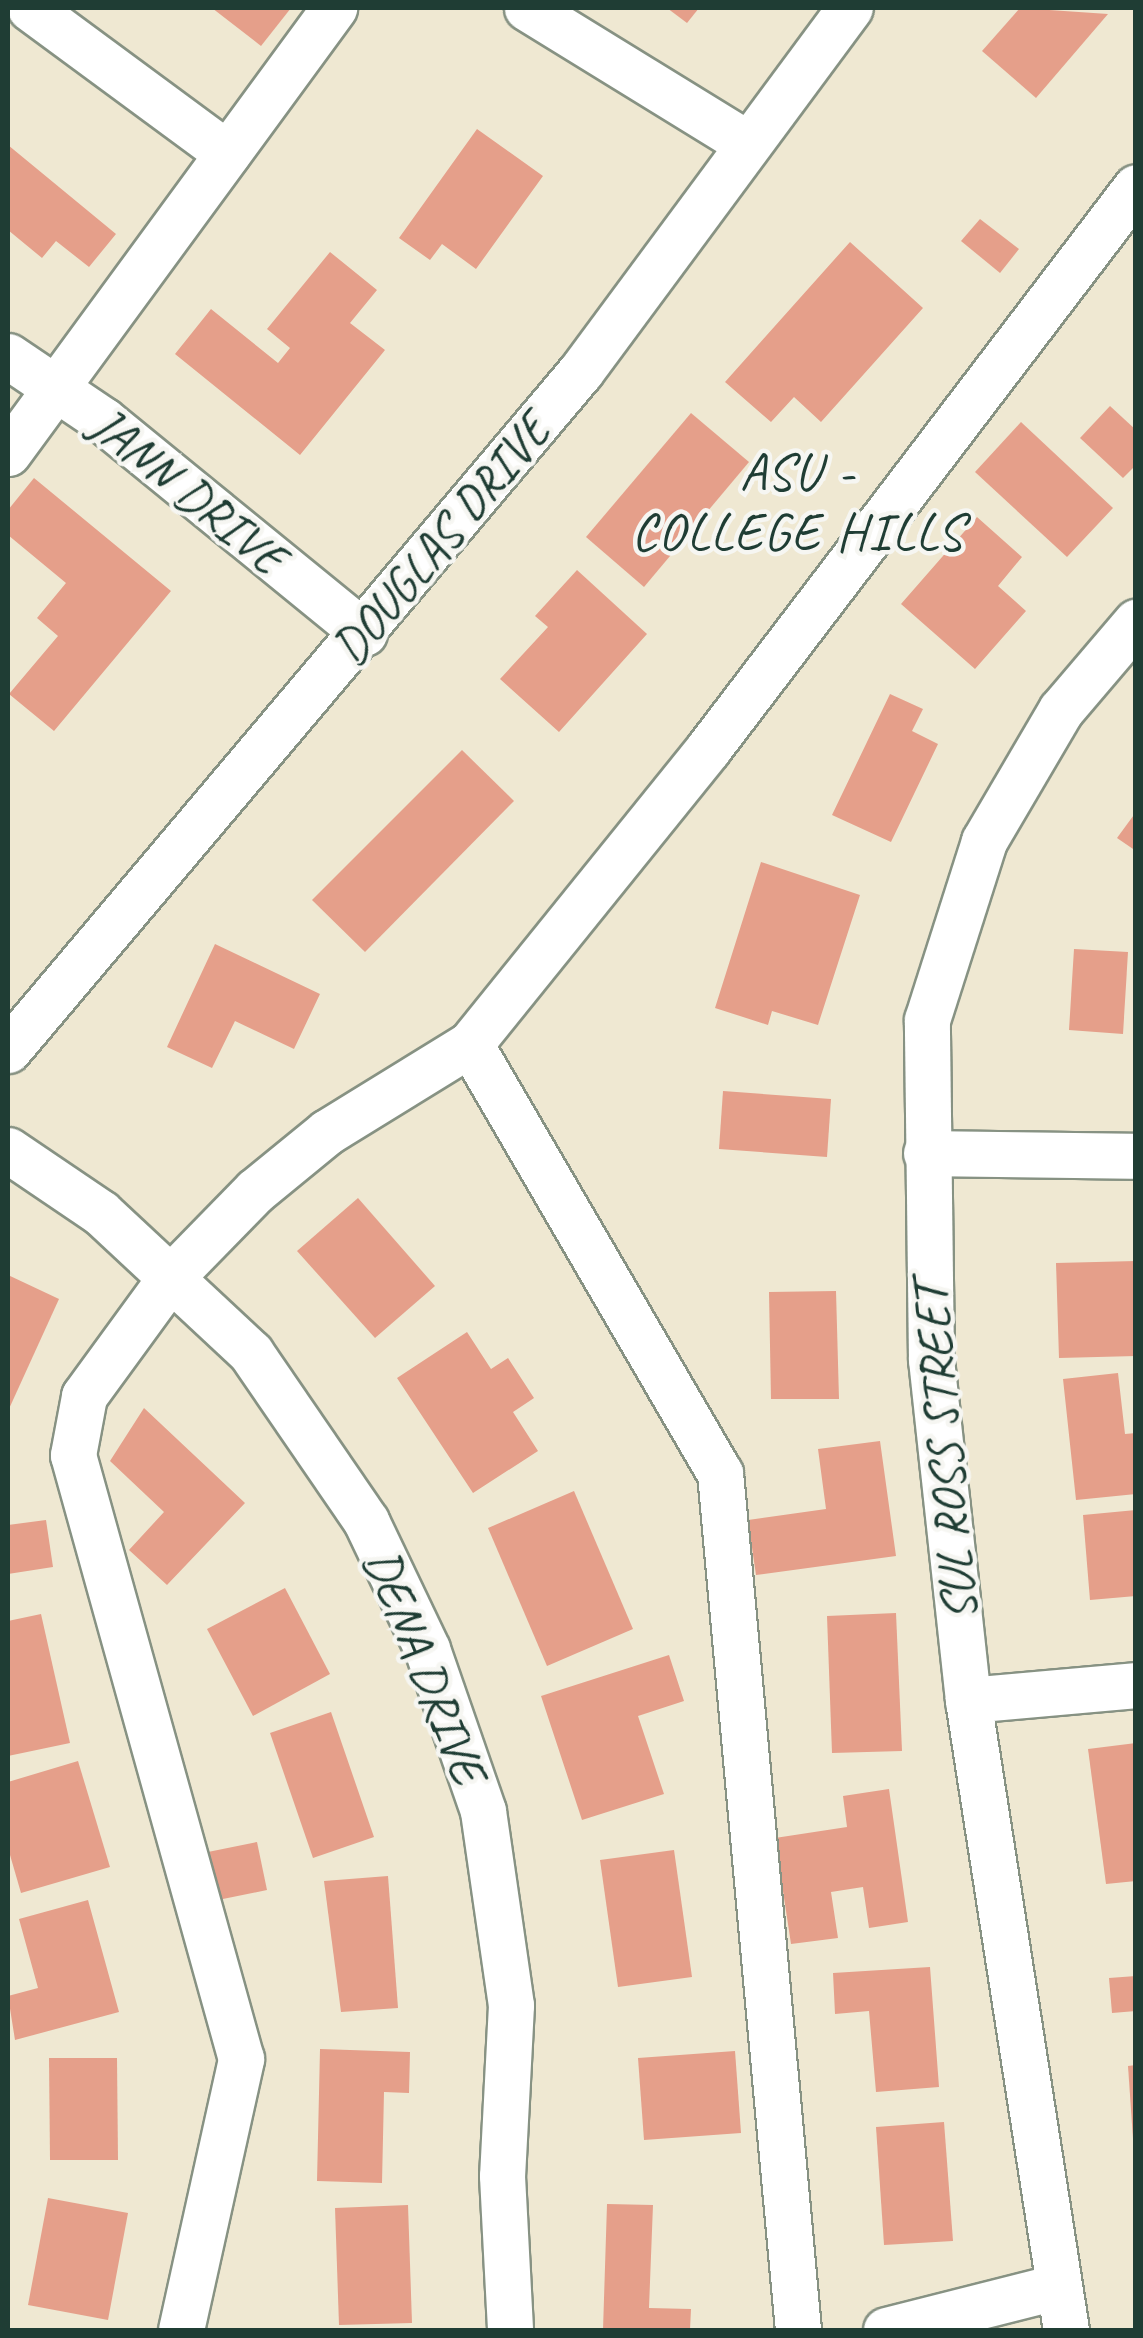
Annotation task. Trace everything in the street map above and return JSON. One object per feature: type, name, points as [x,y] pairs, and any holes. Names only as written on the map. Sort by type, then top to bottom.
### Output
[{"type":"street","points":[[30,8],[227,153]]},
{"type":"street","points":[[8,453],[334,8]]},
{"type":"street","points":[[528,8],[745,142]]},
{"type":"street","name":"DOUGLAS DRIVE","points":[[8,1050],[364,633],[581,370],[745,142],[850,8]]},
{"type":"street","points":[[181,2330],[241,2059],[73,1456],[84,1396],[170,1278],[327,1132],[470,1044],[708,750],[1136,187]]},
{"type":"street","name":"JANN DRIVE","points":[[8,356],[54,387],[364,633]]},
{"type":"street","name":"SUL ROSS STREET","points":[[1066,2330],[1056,2287],[968,1700],[932,1360],[927,1020],[984,841],[1061,710],[1136,622]]},
{"type":"street","points":[[470,1044],[720,1473],[798,2330]]},
{"type":"street","name":"DENA DRIVE","points":[[8,1150],[100,1213],[252,1354],[366,1521],[427,1648],[483,1811],[512,2004],[502,2176],[510,2330]]},
{"type":"street","points":[[926,1153],[1136,1156]]},
{"type":"street","points":[[968,1700],[1136,1685]]},
{"type":"street","points":[[886,2330],[1056,2287]]},
{"type":"building","points":[[212,8],[291,8],[261,46]]},
{"type":"building","points":[[667,8],[699,8],[687,23]]},
{"type":"building","points":[[1020,8],[1108,14],[1036,98],[982,51]]},
{"type":"building","points":[[477,129],[543,176],[476,269],[442,244],[430,260],[399,238]]},
{"type":"building","points":[[8,145],[116,234],[89,267],[56,241],[42,258],[8,230]]},
{"type":"building","points":[[980,219],[1019,249],[1000,273],[961,241]]},
{"type":"building","points":[[850,242],[923,308],[821,422],[794,397],[771,422],[725,382]]},
{"type":"building","points":[[330,252],[377,290],[350,323],[385,350],[300,455],[175,354],[211,309],[278,363],[290,348],[267,329]]},
{"type":"building","points":[[1110,406],[1136,430],[1136,465],[1123,478],[1080,438]]},
{"type":"building","points":[[691,413],[749,462],[644,587],[586,537]]},
{"type":"building","points":[[1021,422],[1113,508],[1067,557],[975,472]]},
{"type":"building","points":[[34,478],[171,591],[54,731],[9,694],[58,636],[37,618],[66,583],[8,535],[8,510]]},
{"type":"building","points":[[977,517],[1022,557],[998,586],[1026,611],[975,669],[901,604]]},
{"type":"building","points":[[577,570],[647,634],[559,732],[500,679],[548,627],[535,616]]},
{"type":"building","points":[[890,694],[923,709],[912,731],[938,744],[891,842],[832,815]]},
{"type":"building","points":[[462,750],[514,801],[365,952],[312,900]]},
{"type":"building","points":[[1136,812],[1136,851],[1117,838]]},
{"type":"building","points":[[761,862],[860,895],[818,1025],[772,1011],[768,1025],[715,1008]]},
{"type":"building","points":[[215,944],[320,994],[294,1049],[235,1021],[212,1068],[167,1047]]},
{"type":"building","points":[[1074,949],[1128,952],[1123,1034],[1069,1030]]},
{"type":"building","points":[[723,1091],[831,1099],[827,1157],[719,1149]]},
{"type":"building","points":[[358,1198],[435,1286],[375,1338],[297,1251]]},
{"type":"building","points":[[1136,1261],[1136,1356],[1059,1358],[1056,1263]]},
{"type":"building","points":[[8,1275],[59,1299],[8,1411]]},
{"type":"building","points":[[836,1291],[839,1399],[771,1399],[769,1292]]},
{"type":"building","points":[[467,1332],[491,1369],[508,1358],[534,1398],[513,1412],[538,1451],[473,1493],[397,1378]]},
{"type":"building","points":[[1118,1373],[1125,1434],[1136,1433],[1136,1494],[1076,1500],[1063,1379]]},
{"type":"building","points":[[144,1408],[245,1503],[167,1585],[129,1550],[164,1512],[110,1461]]},
{"type":"building","points":[[880,1441],[896,1556],[756,1575],[748,1520],[826,1509],[818,1449]]},
{"type":"building","points":[[574,1491],[633,1629],[547,1666],[488,1528]]},
{"type":"building","points":[[1136,1510],[1136,1596],[1090,1600],[1083,1515]]},
{"type":"building","points":[[46,1520],[53,1567],[8,1574],[8,1525]]},
{"type":"building","points":[[285,1588],[330,1674],[253,1716],[207,1629]]},
{"type":"building","points":[[896,1613],[902,1751],[832,1753],[827,1616]]},
{"type":"building","points":[[41,1614],[70,1743],[8,1756],[8,1621]]},
{"type":"building","points":[[669,1655],[684,1701],[638,1716],[664,1794],[582,1820],[541,1696]]},
{"type":"building","points":[[331,1712],[374,1837],[313,1858],[270,1733]]},
{"type":"building","points":[[1136,1743],[1136,1881],[1106,1884],[1088,1749]]},
{"type":"building","points":[[78,1761],[110,1867],[21,1893],[8,1848],[8,1782]]},
{"type":"building","points":[[889,1789],[908,1922],[869,1928],[863,1887],[831,1892],[838,1938],[791,1944],[775,1838],[847,1827],[843,1796]]},
{"type":"building","points":[[257,1842],[267,1890],[213,1901],[203,1853]]},
{"type":"building","points":[[674,1850],[692,1977],[618,1987],[600,1860]]},
{"type":"building","points":[[388,1876],[398,2008],[341,2012],[324,1881]]},
{"type":"building","points":[[88,1900],[119,2012],[15,2040],[8,1996],[38,1988],[19,1919]]},
{"type":"building","points":[[930,1967],[939,2087],[876,2092],[869,2011],[835,2014],[833,1973]]},
{"type":"building","points":[[1136,1976],[1136,2011],[1112,2013],[1109,1978]]},
{"type":"building","points":[[320,2049],[410,2052],[409,2093],[384,2092],[382,2183],[317,2181]]},
{"type":"building","points":[[735,2051],[741,2133],[644,2140],[638,2058]]},
{"type":"building","points":[[49,2058],[117,2058],[118,2160],[50,2160]]},
{"type":"building","points":[[1136,2065],[1136,2139],[1133,2139],[1128,2066]]},
{"type":"building","points":[[944,2122],[953,2241],[884,2245],[876,2127]]},
{"type":"building","points":[[48,2198],[128,2213],[108,2320],[28,2305]]},
{"type":"building","points":[[607,2204],[653,2205],[649,2308],[691,2309],[690,2330],[603,2330]]},
{"type":"building","points":[[408,2205],[412,2323],[339,2325],[335,2208]]},
{"type":"district","name":"ASU - COLLEGE HILLS","points":[[798,503]]}]
